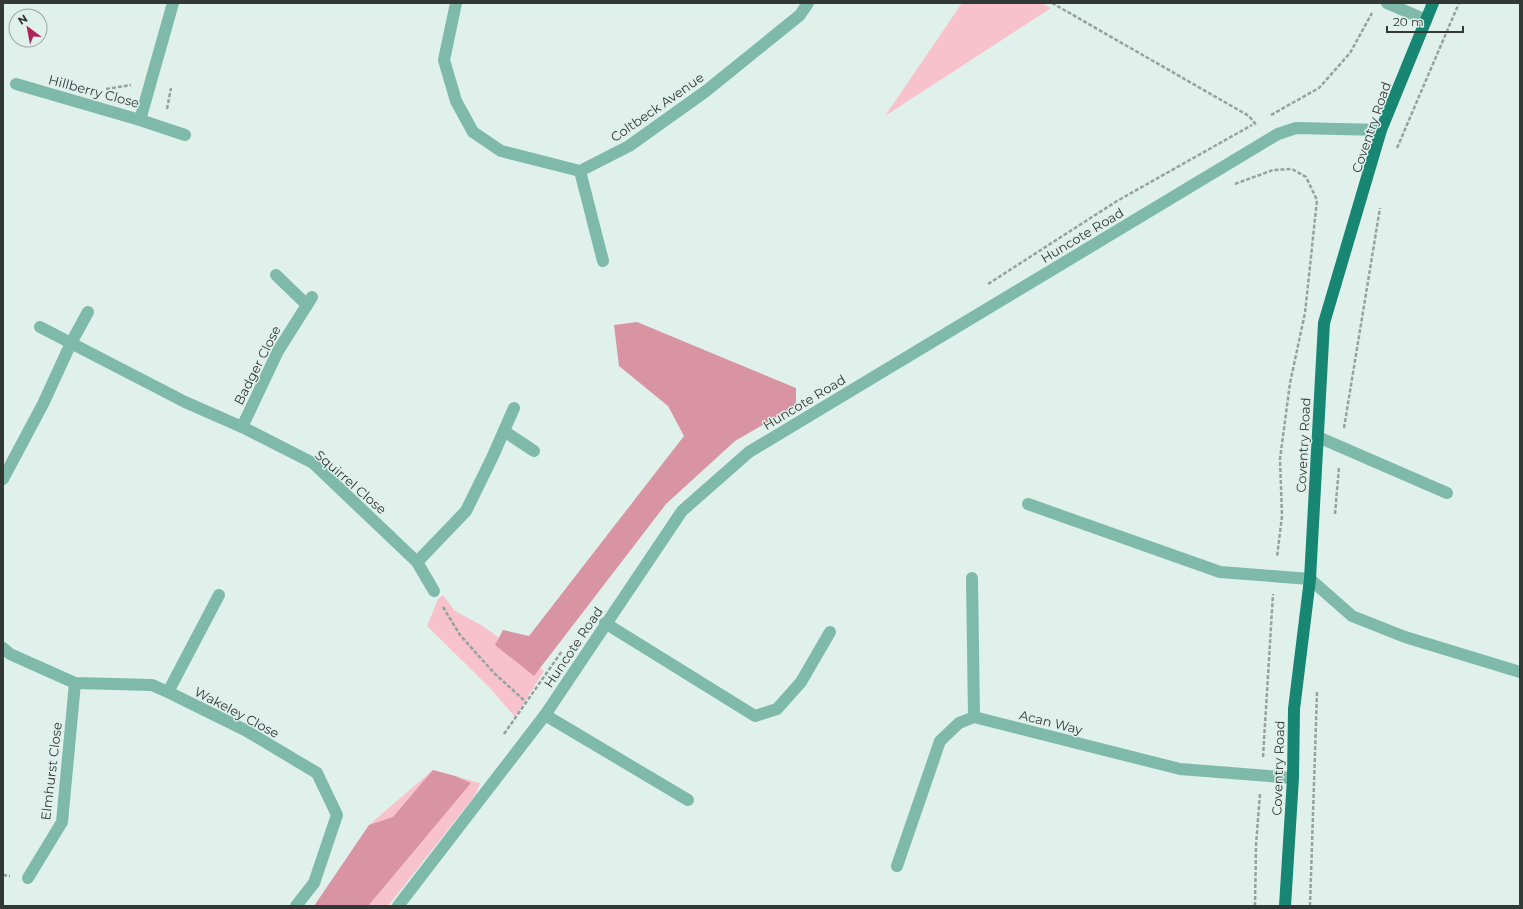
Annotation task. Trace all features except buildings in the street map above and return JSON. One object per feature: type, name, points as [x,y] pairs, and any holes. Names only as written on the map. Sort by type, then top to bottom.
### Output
[{"type":"main road","name":"Coventry Road","points":[[1285,906],[1294,709],[1310,579],[1324,323],[1381,130],[1433,3]]},
{"type":"street","name":"Hillberry Close","points":[[16,84],[140,120],[173,3]]},
{"type":"street","points":[[456,3],[444,60],[456,101],[474,132],[501,151],[580,171],[602,261]]},
{"type":"street","name":"Coltbeck Avenue","points":[[580,171],[630,146],[706,90],[800,15],[808,3]]},
{"type":"street","points":[[1387,3],[1426,20]]},
{"type":"street","points":[[140,120],[185,135]]},
{"type":"street","name":"Huncote Road","points":[[398,906],[545,715],[605,623],[682,511],[749,452],[1278,134],[1296,128],[1381,130]]},
{"type":"street","name":"Badger Close","points":[[242,427],[278,351],[309,301],[276,275]]},
{"type":"street","points":[[3,479],[43,404],[71,343],[88,312]]},
{"type":"street","name":"Squirrel Close","points":[[40,327],[185,402],[242,427],[313,463],[417,562],[434,591]]},
{"type":"street","points":[[417,562],[466,511],[514,408]]},
{"type":"street","points":[[504,431],[534,451]]},
{"type":"street","points":[[1318,437],[1447,493]]},
{"type":"street","points":[[1028,504],[1220,572],[1310,579],[1352,616],[1405,637],[1520,672]]},
{"type":"street","points":[[897,866],[940,741],[959,723],[974,717],[972,578]]},
{"type":"street","points":[[168,692],[219,595]]},
{"type":"street","points":[[605,623],[755,716],[777,709],[801,682],[830,632]]},
{"type":"street","name":"Wakeley Close","points":[[3,648],[10,654],[75,683],[152,685],[245,730],[317,773],[336,815],[314,883],[296,906]]},
{"type":"street","name":"Elmhurst Close","points":[[28,878],[62,822],[75,683]]},
{"type":"street","points":[[545,715],[688,800]]},
{"type":"street","name":"Acan Way","points":[[974,717],[1180,769],[1292,778]]},
{"type":"path","points":[[1052,3],[1102,34],[1248,116],[1255,123],[1267,141]]},
{"type":"path","points":[[1268,116],[1319,88],[1350,53],[1374,9]]},
{"type":"path","points":[[100,88],[108,90],[133,85]]},
{"type":"path","points":[[986,285],[1117,201],[1262,120]]},
{"type":"path","points":[[1229,186],[1273,170],[1292,169],[1306,177],[1317,200],[1305,313],[1290,383],[1280,459],[1282,516],[1275,576],[1256,845],[1255,906]]},
{"type":"path","points":[[434,591],[460,635],[494,672],[525,701],[531,710],[545,715]]},
{"type":"path","points":[[500,740],[525,701],[563,650]]},
{"type":"shaded area","points":[[962,3],[1042,3],[1051,8],[885,116]]},
{"type":"shaded area","points":[[637,322],[796,388],[796,406],[735,441],[666,504],[534,676],[495,645],[503,630],[529,636],[684,436],[668,406],[619,366],[614,325]]},
{"type":"shaded area","points":[[443,595],[455,611],[483,626],[544,671],[515,717],[489,687],[427,626],[438,599]]},
{"type":"shaded area","points":[[433,770],[480,783],[476,794],[388,906],[314,906],[341,871],[369,825]]},
{"type":"shaded area","points":[[433,770],[455,776],[471,783],[368,906],[314,906],[369,825],[393,817]]}]
